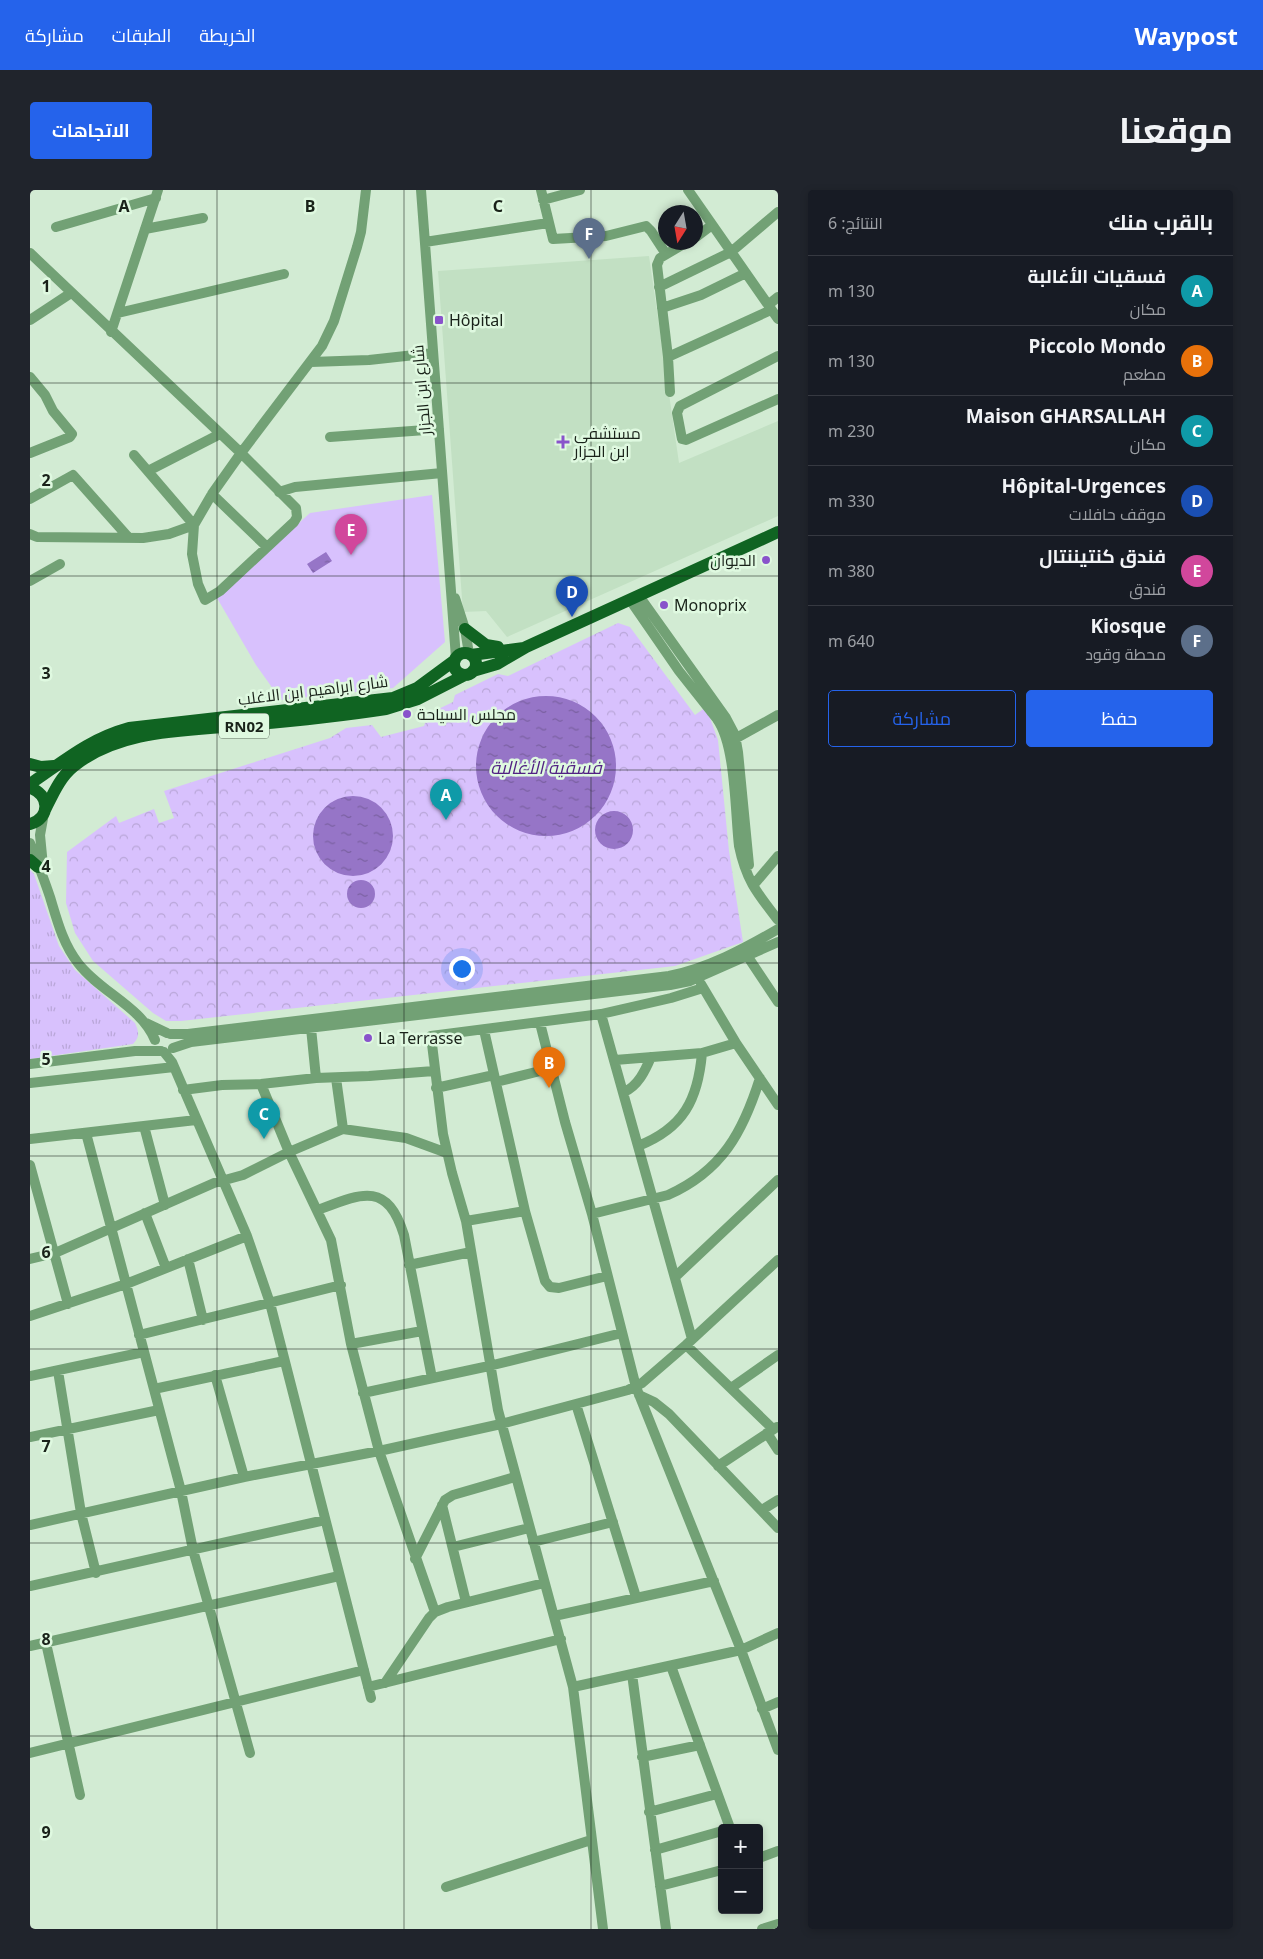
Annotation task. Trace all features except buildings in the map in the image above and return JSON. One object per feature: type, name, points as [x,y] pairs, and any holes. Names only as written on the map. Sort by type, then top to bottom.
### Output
[{"type":"main road","points":[[470,654],[476,661],[469,673],[456,670],[455,659],[462,653],[470,654],[526,647],[778,532]]},
{"type":"main road","points":[[465,629],[486,644],[508,649]]},
{"type":"main road","name":"شارع ابراهيم ابن الاغلب","points":[[37,820],[64,776],[75,765],[98,751],[120,742],[162,734],[386,709],[418,699],[469,673],[496,664],[526,647]]},
{"type":"main road","name":"شارع ابراهيم ابن الاغلب","points":[[32,786],[54,766],[83,746],[109,733],[129,728],[393,698],[417,688],[455,659]]},
{"type":"main road","points":[[30,764],[41,767],[54,766]]},
{"type":"main road","points":[[32,786],[46,804],[37,820]]},
{"type":"street","points":[[30,253],[111,332],[241,453],[296,508],[297,517],[294,522],[220,591],[205,600],[198,584],[192,554],[194,525],[212,494],[241,453],[312,362],[322,346],[334,321],[358,247],[366,190]]},
{"type":"street","name":"شارع ابن الجزار","points":[[421,190],[452,588],[455,659]]},
{"type":"street","points":[[580,190],[542,195],[552,238],[557,240],[606,236],[646,226],[666,254]]},
{"type":"street","points":[[688,190],[778,319]]},
{"type":"street","points":[[56,226],[157,194]]},
{"type":"street","points":[[111,332],[157,194]]},
{"type":"street","points":[[659,287],[731,252],[778,212]]},
{"type":"street","points":[[145,229],[203,218]]},
{"type":"street","points":[[424,242],[548,223]]},
{"type":"street","points":[[703,232],[712,225]]},
{"type":"street","points":[[670,392],[668,357],[657,265],[660,258],[673,250]]},
{"type":"street","points":[[118,313],[284,274]]},
{"type":"street","points":[[662,308],[701,295],[746,274]]},
{"type":"street","points":[[30,320],[71,293]]},
{"type":"street","points":[[668,357],[770,308],[778,297]]},
{"type":"street","points":[[312,362],[369,360],[433,353]]},
{"type":"street","points":[[778,356],[680,406],[677,413],[682,439],[686,440],[778,398]]},
{"type":"street","points":[[30,377],[44,395],[53,411],[72,434],[70,437],[30,453]]},
{"type":"street","points":[[330,437],[439,428]]},
{"type":"street","points":[[148,472],[220,434]]},
{"type":"street","points":[[134,455],[194,525]]},
{"type":"street","points":[[279,492],[295,486],[442,473]]},
{"type":"street","points":[[30,499],[69,476],[76,476],[128,538]]},
{"type":"street","points":[[212,494],[267,548]]},
{"type":"street","points":[[30,534],[37,537],[157,537],[179,532],[194,525]]},
{"type":"street","points":[[30,581],[60,564]]},
{"type":"street","name":"شارع ابن الجزار","points":[[452,588],[465,629],[470,654]]},
{"type":"street","points":[[634,598],[675,664],[732,741],[750,868],[756,882],[778,909]]},
{"type":"street","points":[[732,741],[778,715]]},
{"type":"street","points":[[732,741],[739,846],[745,874],[778,920]]},
{"type":"street","points":[[37,820],[46,887]]},
{"type":"street","points":[[30,843],[34,864],[46,887],[62,936],[79,965],[142,1019],[174,1039],[167,1050]]},
{"type":"street","points":[[756,882],[778,856]]},
{"type":"street","points":[[135,1051],[155,1041],[158,1035],[188,1034],[696,974],[778,929]]},
{"type":"street","points":[[30,1064],[135,1051],[167,1050],[192,1042],[670,985],[748,956],[778,942]]},
{"type":"street","points":[[748,956],[778,1002]]},
{"type":"street","points":[[696,974],[736,1043],[778,1105]]},
{"type":"street","points":[[603,1929],[573,1687],[501,1424],[489,1366],[466,1221],[447,1153],[436,1088],[431,1036],[601,1014],[671,998],[703,988]]},
{"type":"street","points":[[601,1014],[675,1278],[689,1342],[773,1430],[778,1450]]},
{"type":"street","points":[[142,1019],[157,1047],[167,1050]]},
{"type":"street","points":[[540,1023],[592,1214],[637,1391],[714,1581],[778,1750]]},
{"type":"street","points":[[311,1028],[316,1078]]},
{"type":"street","points":[[484,1030],[525,1211],[540,1267],[547,1284],[550,1287],[560,1288],[607,1276]]},
{"type":"street","points":[[615,1060],[702,1053],[736,1043]]},
{"type":"street","points":[[167,1050],[246,1236],[270,1303],[371,1698]]},
{"type":"street","points":[[638,1146],[657,1138],[667,1131],[686,1112],[698,1086],[702,1053]]},
{"type":"street","points":[[624,1092],[629,1090],[639,1080],[651,1057]]},
{"type":"street","points":[[30,1084],[173,1065]]},
{"type":"street","points":[[436,1088],[552,1068]]},
{"type":"street","points":[[183,1090],[222,1085],[261,1084],[316,1078],[434,1071]]},
{"type":"street","points":[[336,1078],[343,1129]]},
{"type":"street","points":[[592,1214],[668,1195],[707,1172],[722,1158],[734,1141],[745,1120],[760,1078]]},
{"type":"street","points":[[261,1084],[289,1152],[331,1240],[363,1393],[379,1451],[435,1612]]},
{"type":"street","points":[[30,1140],[196,1120]]},
{"type":"street","points":[[144,1126],[165,1205]]},
{"type":"street","points":[[30,1259],[55,1252],[222,1181],[243,1175],[289,1152],[343,1129],[406,1138],[447,1153]]},
{"type":"street","points":[[86,1133],[181,1491],[193,1550],[250,1753]]},
{"type":"street","points":[[30,1165],[68,1304]]},
{"type":"street","points":[[675,1278],[778,1180]]},
{"type":"street","points":[[318,1210],[358,1195],[370,1196],[387,1202],[399,1219],[432,1378]]},
{"type":"street","points":[[466,1221],[525,1211]]},
{"type":"street","points":[[145,1213],[166,1268]]},
{"type":"street","points":[[30,1316],[126,1284],[246,1236]]},
{"type":"street","points":[[410,1265],[471,1252]]},
{"type":"street","points":[[188,1259],[203,1320]]},
{"type":"street","points":[[30,1525],[244,1477],[379,1451],[637,1391],[778,1260]]},
{"type":"street","points":[[139,1334],[341,1285]]},
{"type":"street","points":[[352,1344],[422,1331]]},
{"type":"street","points":[[363,1393],[489,1366],[622,1333]]},
{"type":"street","points":[[30,1376],[144,1352]]},
{"type":"street","points":[[731,1388],[777,1359]]},
{"type":"street","points":[[154,1389],[284,1361]]},
{"type":"street","points":[[58,1371],[81,1513],[96,1573]]},
{"type":"street","points":[[215,1375],[244,1477]]},
{"type":"street","points":[[637,1391],[670,1414],[778,1528]]},
{"type":"street","points":[[576,1404],[636,1597]]},
{"type":"street","points":[[30,1437],[160,1410]]},
{"type":"street","points":[[718,1466],[773,1430]]},
{"type":"street","points":[[415,1559],[445,1500],[452,1495],[515,1477]]},
{"type":"street","points":[[762,1510],[778,1500]]},
{"type":"street","points":[[442,1505],[466,1602]]},
{"type":"street","points":[[30,1586],[96,1573],[325,1520]]},
{"type":"street","points":[[533,1542],[613,1522]]},
{"type":"street","points":[[452,1547],[529,1528]]},
{"type":"street","points":[[30,1646],[339,1576]]},
{"type":"street","points":[[554,1616],[714,1581]]},
{"type":"street","points":[[385,1683],[435,1612],[466,1602],[544,1583]]},
{"type":"street","points":[[573,1687],[741,1650],[778,1633]]},
{"type":"street","points":[[368,1687],[560,1639]]},
{"type":"street","points":[[46,1643],[80,1795]]},
{"type":"street","points":[[671,1666],[728,1824]]},
{"type":"street","points":[[30,1753],[364,1670]]},
{"type":"street","points":[[632,1674],[666,1929]]},
{"type":"street","points":[[762,1709],[778,1702]]},
{"type":"street","points":[[642,1757],[700,1745]]},
{"type":"street","points":[[649,1812],[717,1794]]},
{"type":"street","points":[[654,1850],[718,1832]]},
{"type":"street","points":[[446,1887],[591,1840]]},
{"type":"street","points":[[763,1857],[778,1852]]},
{"type":"street","points":[[660,1886],[718,1871]]},
{"type":"shaded area","name":"مستشفى ابن الجزار","points":[[649,256],[679,463],[778,421],[778,516],[507,637],[486,611],[463,612],[438,271]]},
{"type":"green space","points":[[432,495],[445,642],[393,688],[281,700],[256,665],[217,598],[310,513]]},
{"type":"green space","points":[[618,623],[630,627],[695,715],[706,707],[718,740],[729,851],[743,942],[675,966],[181,1021],[166,1021],[153,1013],[93,961],[75,933],[66,903],[67,852],[116,816],[119,823],[154,809],[159,823],[174,818],[164,791],[330,738],[346,728],[372,725],[381,737],[424,726],[428,714],[453,702],[455,695],[498,674],[508,676]]},
{"type":"green space","points":[[30,870],[34,874],[59,946],[75,970],[135,1023],[138,1034],[133,1044],[30,1059]]},
{"type":"water","points":[[326,552],[332,561],[313,573],[307,564]]},
{"type":"water","name":"فسقية الأغالبة","points":[[546,696],[560,697],[573,701],[595,717],[611,739],[615,752],[615,780],[611,793],[595,815],[573,831],[560,835],[546,836],[532,835],[519,831],[497,815],[481,793],[477,780],[476,766],[477,752],[481,739],[497,717],[519,701],[532,697]]},
{"type":"water","points":[[353,796],[368,799],[381,808],[390,821],[393,836],[390,851],[381,864],[368,873],[353,876],[338,873],[325,864],[316,851],[313,836],[316,821],[325,808],[338,799]]},
{"type":"water","name":"فسقية الأغالبة","points":[[614,811],[627,817],[633,830],[627,843],[614,849],[601,843],[595,830],[601,817]]},
{"type":"water","points":[[361,880],[371,884],[375,894],[371,904],[361,908],[351,904],[347,894],[351,884]]},
{"type":"place","name":"Kiosque","points":[[589,259]]},
{"type":"place","name":"Hôpital","points":[[439,320]]},
{"type":"place","name":"مستشفى ابن الجزار","points":[[563,442]]},
{"type":"place","name":"فندق كنتيننتال","points":[[351,555]]},
{"type":"place","name":"الديوان","points":[[766,560]]},
{"type":"place","name":"Monoprix","points":[[664,605]]},
{"type":"place","name":"Hôpital-Urgences","points":[[572,617]]},
{"type":"place","name":"مجلس السياحة","points":[[407,714]]},
{"type":"place","name":"فسقيات الأغالبة","points":[[446,820]]},
{"type":"place","name":"La Terrasse","points":[[368,1038]]},
{"type":"place","name":"Piccolo Mondo","points":[[549,1088]]},
{"type":"place","name":"Maison GHARSALLAH","points":[[264,1139]]}]
